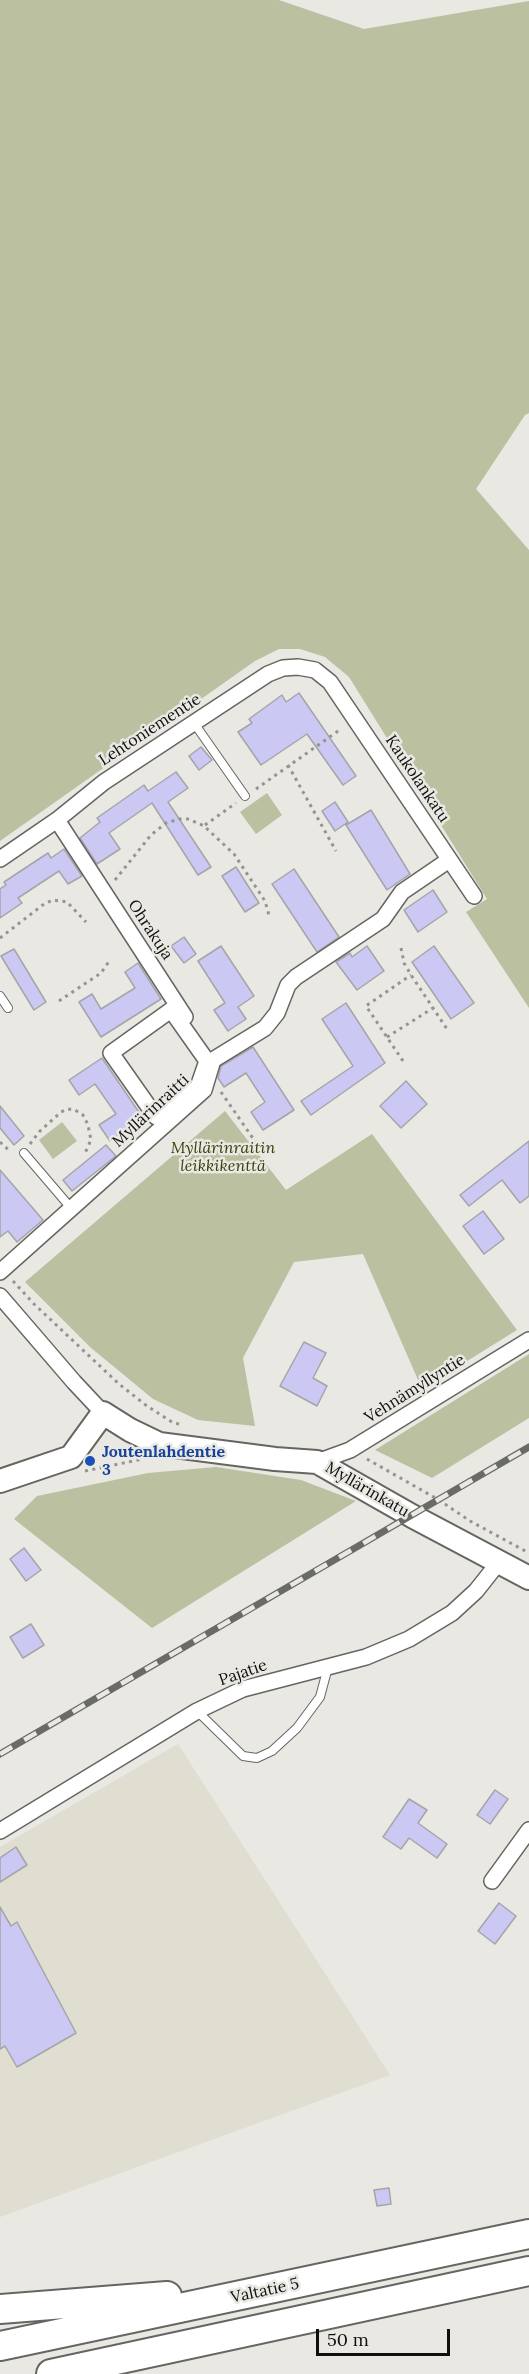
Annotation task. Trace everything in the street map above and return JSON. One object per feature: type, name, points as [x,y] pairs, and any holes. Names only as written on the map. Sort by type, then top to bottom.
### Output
[{"type":"highway","name":"Valtatie 5","points":[[0,2346],[529,2234]]},
{"type":"highway","points":[[51,2374],[529,2271]]},
{"type":"highway","points":[[0,2309],[283,2287]]},
{"type":"street","name":"Lehtoniementie","points":[[0,859],[57,820],[104,782],[268,674],[283,668],[298,667],[315,670],[330,681]]},
{"type":"street","name":"Kaukolankatu","points":[[330,681],[474,896]]},
{"type":"street","name":"Ohrakuja","points":[[57,820],[211,1066]]},
{"type":"street","points":[[211,1066],[265,1028],[277,1013],[288,985],[296,977],[383,919],[402,892],[449,860]]},
{"type":"street","points":[[171,1010],[207,1061],[198,1087],[156,1117],[111,1053],[171,1010]]},
{"type":"street","name":"Myllärinraitti","points":[[1,1271],[204,1090],[211,1066]]},
{"type":"street","name":"Myllärinkatu","points":[[0,1296],[103,1413],[130,1430],[159,1444],[274,1459],[317,1462],[529,1578]]},
{"type":"street","name":"Vehnämyllyntie","points":[[317,1462],[350,1450],[529,1340]]},
{"type":"street","points":[[0,1481],[71,1457],[103,1413]]},
{"type":"street","name":"Pajatie","points":[[0,1831],[197,1711],[243,1689],[366,1657],[409,1639],[452,1613],[476,1591],[499,1562]]},
{"type":"street","points":[[492,1881],[529,1830]]},
{"type":"lane","points":[[194,723],[245,796]]},
{"type":"lane","points":[[0,996],[8,1008]]},
{"type":"lane","points":[[24,1153],[71,1208]]},
{"type":"lane","points":[[197,1711],[243,1756],[257,1758],[272,1751],[297,1728],[320,1697],[328,1667]]},
{"type":"path","points":[[204,826],[355,719]]},
{"type":"path","points":[[288,765],[336,851]]},
{"type":"path","points":[[105,894],[151,835],[166,824],[188,819],[204,826],[234,854],[265,902],[269,915]]},
{"type":"path","points":[[0,938],[44,904],[53,900],[67,902],[86,922]]},
{"type":"path","points":[[401,948],[404,963],[447,1029]]},
{"type":"path","points":[[59,1001],[101,973],[110,960]]},
{"type":"path","points":[[403,1061],[366,1006],[411,975]]},
{"type":"path","points":[[387,1037],[433,1008]]},
{"type":"path","points":[[211,1066],[261,1150]]},
{"type":"path","points":[[0,1142],[13,1154],[24,1153],[39,1132],[61,1112],[68,1109],[83,1115],[88,1125],[91,1140],[85,1153]]},
{"type":"path","points":[[1,1271],[119,1384],[147,1407],[172,1422],[191,1428]]},
{"type":"path","points":[[81,1472],[151,1457],[172,1422]]},
{"type":"path","points":[[350,1450],[529,1553]]},
{"type":"shaded area","points":[[178,1744],[390,2075],[0,2217],[0,1847]]},
{"type":"green space","points":[[0,0],[279,0],[364,29],[529,1],[529,413],[525,415],[476,489],[529,550],[529,1008],[466,912],[487,899],[349,677],[325,657],[300,649],[279,649],[255,661],[0,841]]},
{"type":"green space","points":[[267,793],[282,815],[256,834],[240,812]]},
{"type":"green space","name":"Myllärinraitin leikkikenttä","points":[[225,1111],[286,1190],[372,1134],[517,1330],[422,1389],[363,1254],[294,1262],[243,1358],[255,1426],[198,1420],[153,1399],[90,1347],[25,1282]]},
{"type":"green space","points":[[62,1122],[77,1141],[53,1159],[39,1140]]},
{"type":"green space","points":[[529,1354],[529,1418],[432,1478],[375,1450]]},
{"type":"green space","points":[[216,1467],[301,1480],[356,1501],[152,1628],[14,1519],[37,1496],[148,1473]]},
{"type":"building","points":[[299,693],[356,776],[343,785],[307,734],[261,765],[238,732],[252,723],[249,719],[282,695],[286,702]]},
{"type":"building","points":[[201,747],[212,760],[199,770],[189,756]]},
{"type":"building","points":[[176,772],[188,788],[168,802],[211,867],[198,875],[152,803],[109,833],[120,849],[97,864],[80,838],[100,822],[97,818],[144,785],[148,791]]},
{"type":"building","points":[[335,802],[348,822],[335,831],[322,811]]},
{"type":"building","points":[[371,810],[410,874],[387,890],[346,825]]},
{"type":"building","points":[[64,849],[82,876],[68,884],[59,871],[18,898],[22,903],[0,918],[0,889],[6,885],[4,882],[48,853],[51,858]]},
{"type":"building","points":[[236,867],[259,903],[245,912],[222,876]]},
{"type":"building","points":[[294,869],[339,937],[317,952],[272,884]]},
{"type":"building","points":[[433,890],[447,912],[418,932],[404,910]]},
{"type":"building","points":[[184,937],[196,954],[184,963],[171,946]]},
{"type":"building","points":[[221,946],[254,996],[238,1007],[246,1019],[228,1031],[214,1010],[225,1003],[198,961]]},
{"type":"building","points":[[367,946],[384,971],[357,990],[336,962],[350,953],[352,957]]},
{"type":"building","points":[[434,946],[474,1003],[451,1019],[412,962]]},
{"type":"building","points":[[14,949],[46,1002],[34,1010],[1,956]]},
{"type":"building","points":[[138,963],[161,999],[101,1037],[79,1002],[92,994],[101,1009],[135,988],[125,972]]},
{"type":"building","points":[[346,1003],[385,1063],[311,1115],[301,1101],[353,1066],[322,1019]]},
{"type":"building","points":[[253,1047],[294,1110],[263,1130],[251,1112],[265,1102],[246,1073],[224,1087],[218,1078],[221,1066]]},
{"type":"building","points":[[102,1058],[143,1118],[110,1141],[99,1125],[116,1114],[95,1084],[79,1095],[69,1080]]},
{"type":"building","points":[[406,1081],[427,1104],[401,1128],[380,1106]]},
{"type":"building","points":[[0,1106],[24,1136],[14,1145],[0,1128]]},
{"type":"building","points":[[529,1141],[529,1196],[520,1203],[502,1180],[469,1206],[460,1195]]},
{"type":"building","points":[[106,1145],[116,1156],[72,1191],[63,1180]]},
{"type":"building","points":[[0,1170],[43,1220],[17,1242],[8,1231],[0,1237]]},
{"type":"building","points":[[483,1211],[504,1239],[484,1254],[463,1226]]},
{"type":"building","points":[[304,1342],[326,1353],[313,1378],[327,1386],[317,1406],[280,1386]]},
{"type":"building","points":[[24,1548],[41,1570],[26,1581],[10,1559]]},
{"type":"building","points":[[31,1624],[44,1645],[23,1658],[10,1637]]},
{"type":"building","points":[[495,1790],[508,1799],[490,1824],[477,1815]]},
{"type":"building","points":[[409,1799],[427,1810],[418,1823],[447,1844],[437,1858],[409,1838],[401,1849],[383,1837]]},
{"type":"building","points":[[16,1847],[27,1865],[0,1882],[0,1858]]},
{"type":"building","points":[[499,1903],[516,1916],[495,1944],[478,1931]]},
{"type":"building","points":[[0,1907],[11,1926],[17,1922],[76,2033],[17,2067],[5,2046],[0,2049]]},
{"type":"building","points":[[389,2188],[391,2204],[377,2206],[374,2190]]},
{"type":"railway","points":[[0,1754],[529,1447]]},
{"type":"place","name":"Joutenlahdentie 3","points":[[90,1461]]}]
